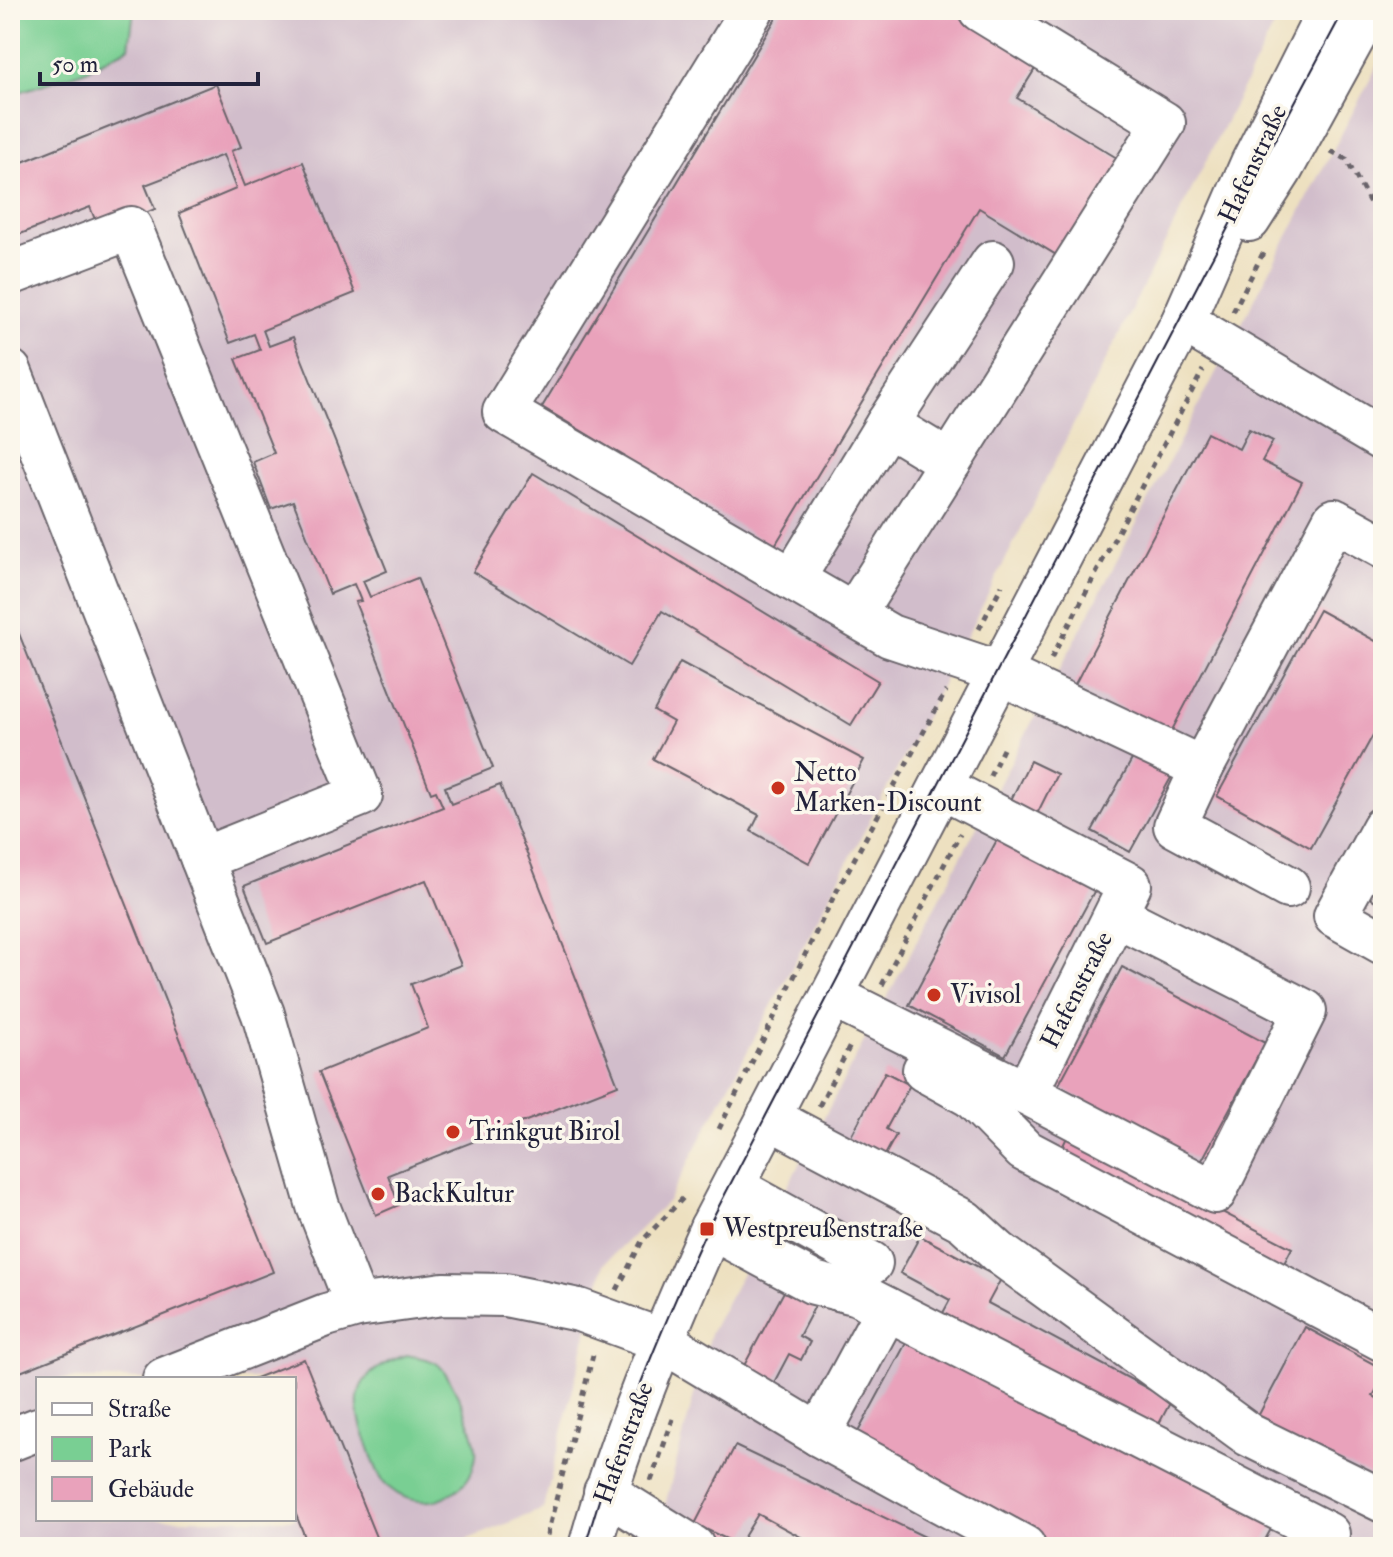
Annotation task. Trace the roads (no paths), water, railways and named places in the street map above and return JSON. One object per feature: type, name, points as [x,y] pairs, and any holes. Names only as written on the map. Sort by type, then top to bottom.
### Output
[{"type":"street","points":[[752,10],[504,412],[890,636],[1000,673],[1202,768]]},
{"type":"street","points":[[854,614],[1164,123],[980,10]]},
{"type":"street","name":"Hafenstraße","points":[[590,1547],[605,1492],[661,1340],[711,1228],[1183,321],[1281,170],[1353,21]]},
{"type":"street","points":[[10,274],[131,228],[361,795],[202,859]]},
{"type":"street","points":[[793,579],[887,424],[993,262]]},
{"type":"street","points":[[1183,321],[1383,440]]},
{"type":"street","points":[[10,371],[263,1014],[318,1206],[357,1306]]},
{"type":"street","points":[[887,424],[950,462]]},
{"type":"street","points":[[1288,887],[1175,826],[1202,768],[1334,520],[1383,547]]},
{"type":"street","name":"Hafenstraße","points":[[941,787],[1130,885],[1026,1093]]},
{"type":"street","points":[[1383,828],[1335,916],[1383,943]]},
{"type":"street","points":[[827,1005],[1026,1093],[1215,1192],[1305,1011],[1116,915]]},
{"type":"street","points":[[827,1005],[971,1096],[1024,1150],[1383,1340]]},
{"type":"street","points":[[768,1117],[964,1221],[998,1252],[1249,1435],[1383,1501]]},
{"type":"street","points":[[733,1187],[871,1263]]},
{"type":"street","points":[[711,1228],[814,1283],[858,1294],[1328,1534],[1322,1547]]},
{"type":"street","points":[[169,1377],[326,1315],[357,1306],[443,1294],[505,1295],[579,1310],[661,1340],[819,1435],[1024,1547]]},
{"type":"street","points":[[819,1435],[887,1309]]},
{"type":"street","points":[[10,1440],[36,1430]]},
{"type":"street","points":[[605,1492],[693,1547]]},
{"type":"tram line","points":[[585,1547],[640,1385],[707,1229],[1344,10]]},
{"type":"place","name":"Netto Marken-Discount","points":[[778,788]]},
{"type":"place","name":"Vivisol","points":[[934,995]]},
{"type":"place","name":"Trinkgut Birol","points":[[453,1132]]},
{"type":"place","name":"BackKultur","points":[[378,1194]]},
{"type":"place","name":"Westpreußenstraße","points":[[707,1229]]}]
